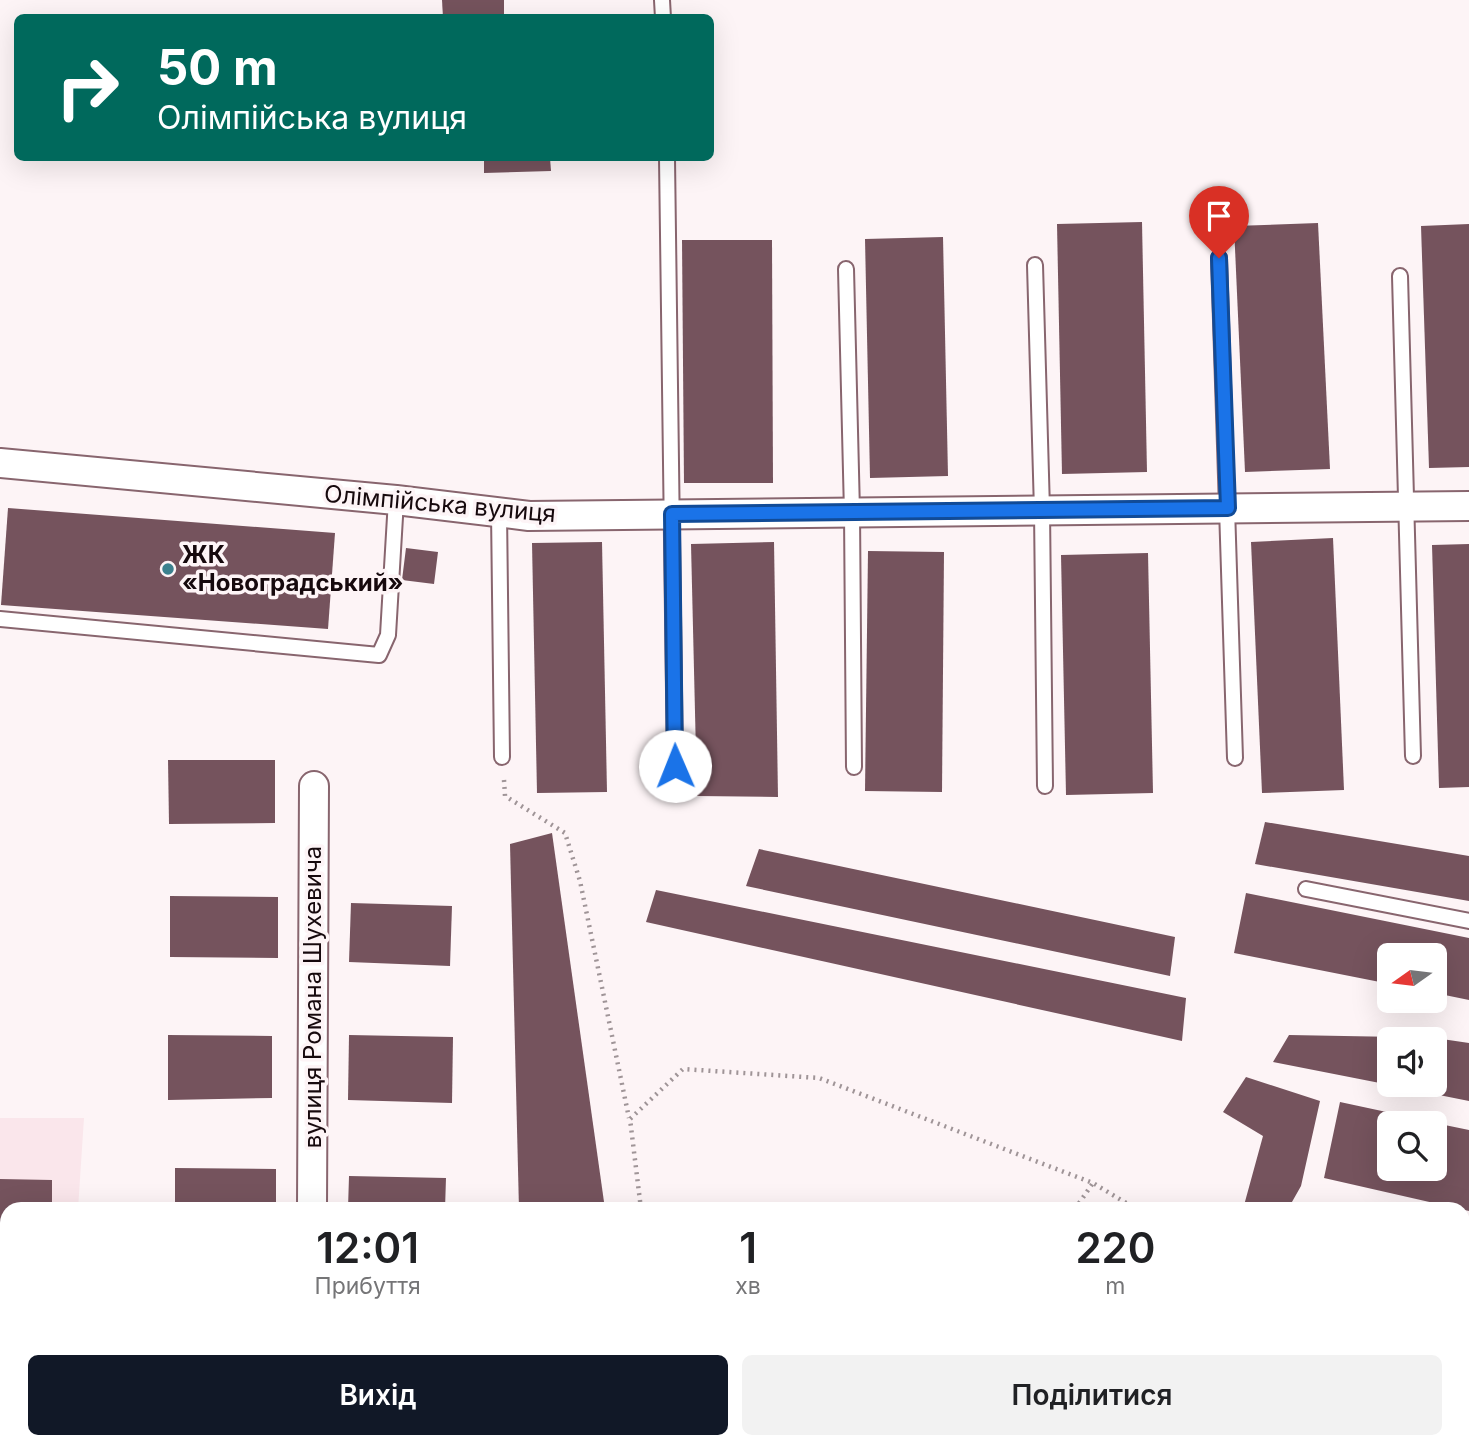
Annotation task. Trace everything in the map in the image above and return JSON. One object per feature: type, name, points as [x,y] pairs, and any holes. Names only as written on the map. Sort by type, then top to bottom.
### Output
[{"type":"street","name":"Олімпійська вулиця","points":[[0,463],[396,500],[529,516],[1469,506]]},
{"type":"street","name":"вулиця Романа Шухевича","points":[[312,1202],[314,786]]},
{"type":"lane","points":[[667,161],[675,766]]},
{"type":"lane","points":[[1219,258],[1236,758]]},
{"type":"lane","points":[[1035,265],[1042,510],[1045,786]]},
{"type":"lane","points":[[846,269],[854,767]]},
{"type":"lane","points":[[1400,276],[1413,756]]},
{"type":"lane","points":[[0,619],[379,655],[388,635],[396,500]]},
{"type":"lane","points":[[499,512],[502,757]]},
{"type":"lane","points":[[1306,889],[1469,921]]},
{"type":"path","points":[[502,757],[505,796],[565,833],[580,881],[630,1119],[640,1202]]},
{"type":"path","points":[[630,1119],[683,1069],[819,1078],[1093,1183],[1124,1202]]},
{"type":"path","points":[[1080,1202],[1093,1183]]},
{"type":"shaded area","points":[[0,1118],[84,1118],[78,1202],[0,1202]]},
{"type":"building","points":[[442,0],[504,0],[504,14],[443,14]]},
{"type":"building","points":[[484,161],[550,161],[551,171],[484,173]]},
{"type":"building","points":[[1142,222],[1147,472],[1062,474],[1057,224]]},
{"type":"building","points":[[1318,223],[1330,469],[1245,472],[1234,226]]},
{"type":"building","points":[[1469,224],[1469,467],[1429,468],[1421,226]]},
{"type":"building","points":[[943,237],[948,476],[870,478],[865,239]]},
{"type":"building","points":[[682,240],[772,240],[773,483],[684,483]]},
{"type":"building","name":"ЖК «Новоградський»","points":[[8,508],[335,533],[328,629],[1,605]]},
{"type":"building","points":[[1333,538],[1344,790],[1262,793],[1251,542]]},
{"type":"building","points":[[602,542],[607,792],[537,793],[532,543]]},
{"type":"building","points":[[774,542],[778,797],[697,796],[691,544]]},
{"type":"building","points":[[1469,544],[1469,787],[1439,788],[1432,545]]},
{"type":"building","points":[[406,548],[438,552],[434,584],[402,580]]},
{"type":"building","points":[[868,551],[944,552],[942,792],[865,791]]},
{"type":"building","points":[[1148,553],[1153,793],[1066,795],[1061,555]]},
{"type":"building","points":[[168,760],[275,760],[275,823],[169,824]]},
{"type":"building","points":[[1265,822],[1469,856],[1469,901],[1255,864]]},
{"type":"building","points":[[552,833],[604,1202],[519,1202],[510,844]]},
{"type":"building","points":[[759,849],[1175,937],[1170,976],[746,886]]},
{"type":"building","points":[[656,890],[1186,998],[1182,1041],[646,922]]},
{"type":"building","points":[[1246,893],[1469,938],[1469,1000],[1447,995],[1447,943],[1377,943],[1377,981],[1234,953]]},
{"type":"building","points":[[170,896],[278,897],[278,958],[170,957]]},
{"type":"building","points":[[351,903],[452,906],[450,966],[349,962]]},
{"type":"building","points":[[168,1035],[272,1036],[272,1098],[168,1100]]},
{"type":"building","points":[[349,1035],[453,1037],[452,1103],[348,1100]]},
{"type":"building","points":[[1289,1035],[1377,1037],[1377,1082],[1273,1062]]},
{"type":"building","points":[[1447,1040],[1469,1043],[1469,1101],[1447,1097]]},
{"type":"building","points":[[1246,1077],[1320,1101],[1301,1186],[1292,1202],[1245,1202],[1263,1136],[1223,1112]]},
{"type":"building","points":[[1340,1102],[1382,1111],[1377,1111],[1377,1181],[1447,1181],[1447,1125],[1469,1130],[1469,1202],[1429,1202],[1324,1178]]},
{"type":"building","points":[[175,1168],[276,1169],[276,1202],[175,1202]]},
{"type":"building","points":[[349,1176],[446,1178],[445,1202],[348,1202]]},
{"type":"building","points":[[0,1179],[52,1180],[52,1202],[0,1202]]},
{"type":"place","name":"ЖК «Новоградський»","points":[[168,569]]},
{"type":"route","points":[[675,766],[672,514],[1228,508],[1219,258]]}]
